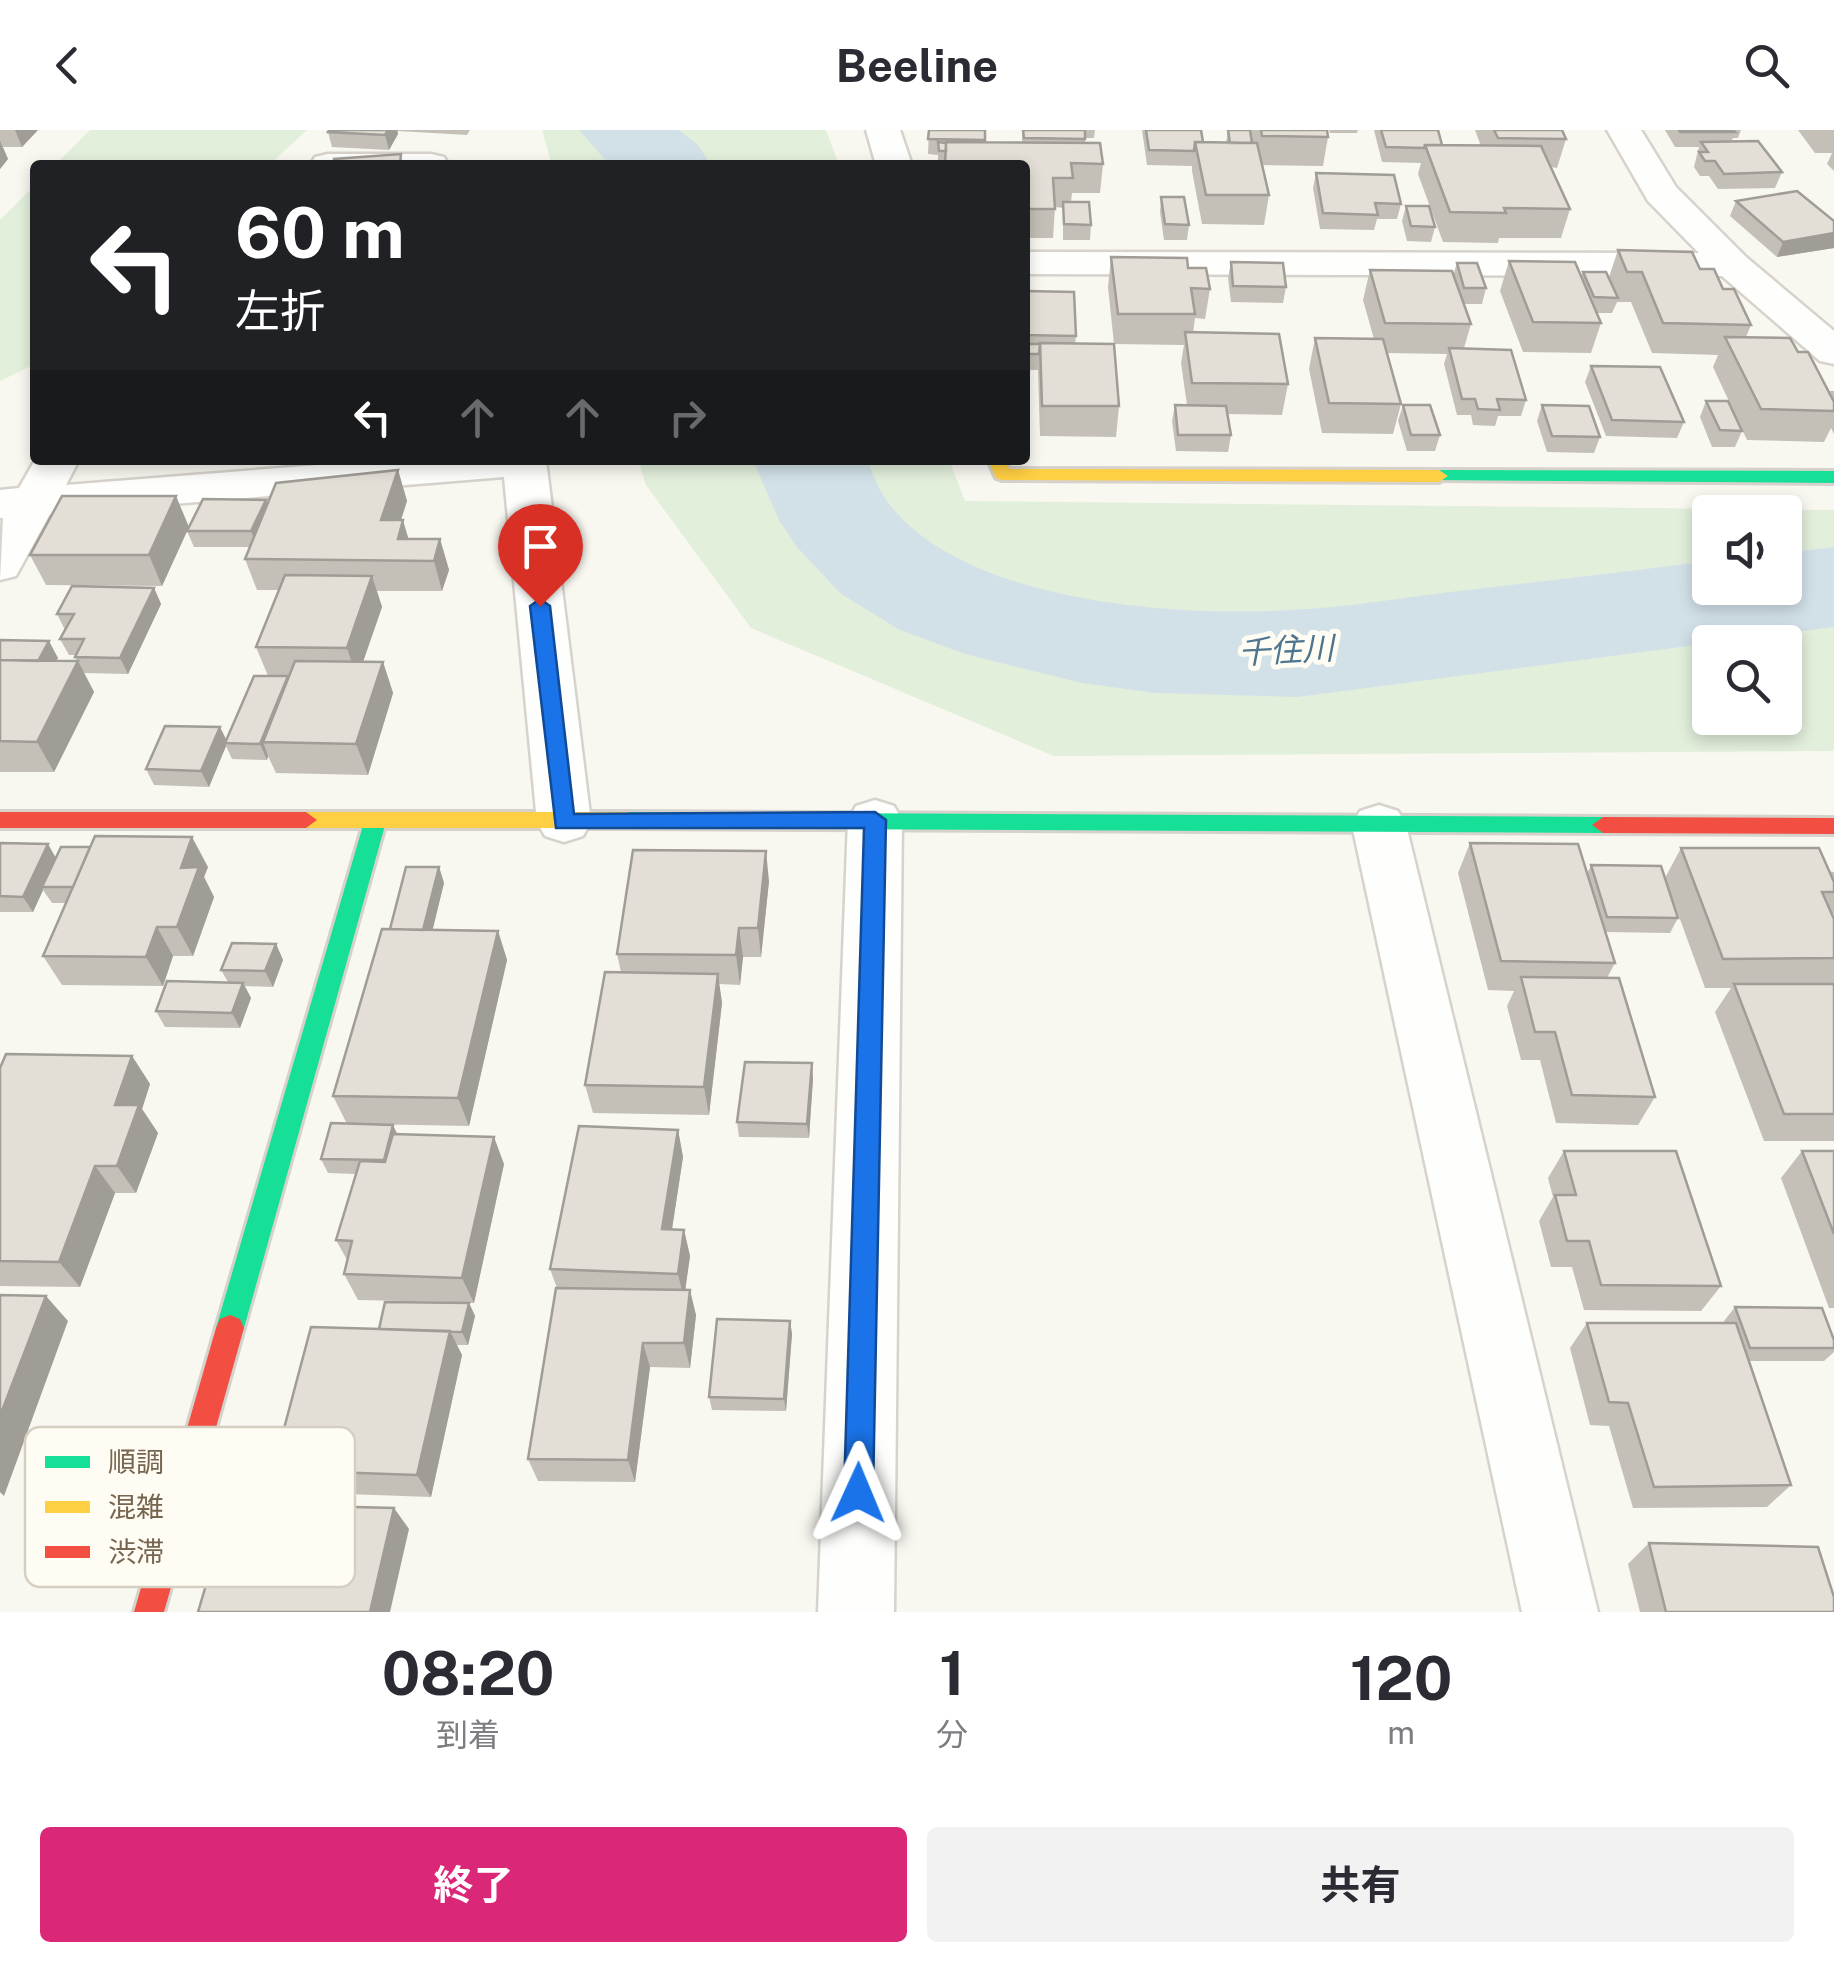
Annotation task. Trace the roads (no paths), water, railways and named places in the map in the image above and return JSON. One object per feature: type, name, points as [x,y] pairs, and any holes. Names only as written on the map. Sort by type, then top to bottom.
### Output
[{"type":"street","points":[[883,130],[892,160]]},
{"type":"street","points":[[1624,130],[1661,193],[1732,265],[1834,352]]},
{"type":"street","points":[[1030,263],[1732,265]]},
{"type":"street","points":[[0,565],[17,502],[52,465]]},
{"type":"street","points":[[17,502],[475,465]]},
{"type":"street","points":[[524,465],[564,822]]},
{"type":"street","points":[[999,465],[1002,474],[1834,477]]},
{"type":"street","points":[[0,820],[1834,826]]},
{"type":"street","points":[[856,1612],[875,820]]},
{"type":"street","points":[[202,1427],[376,822]]},
{"type":"street","points":[[1379,825],[1560,1612]]},
{"type":"street","points":[[149,1612],[156,1587]]},
{"type":"waterway","name":"千住川","points":[[624,130],[659,160]]},
{"type":"waterway","name":"千住川","points":[[812,465],[837,520],[882,566],[941,600],[1009,624],[1155,650],[1225,654],[1309,652],[1834,587]]}]
